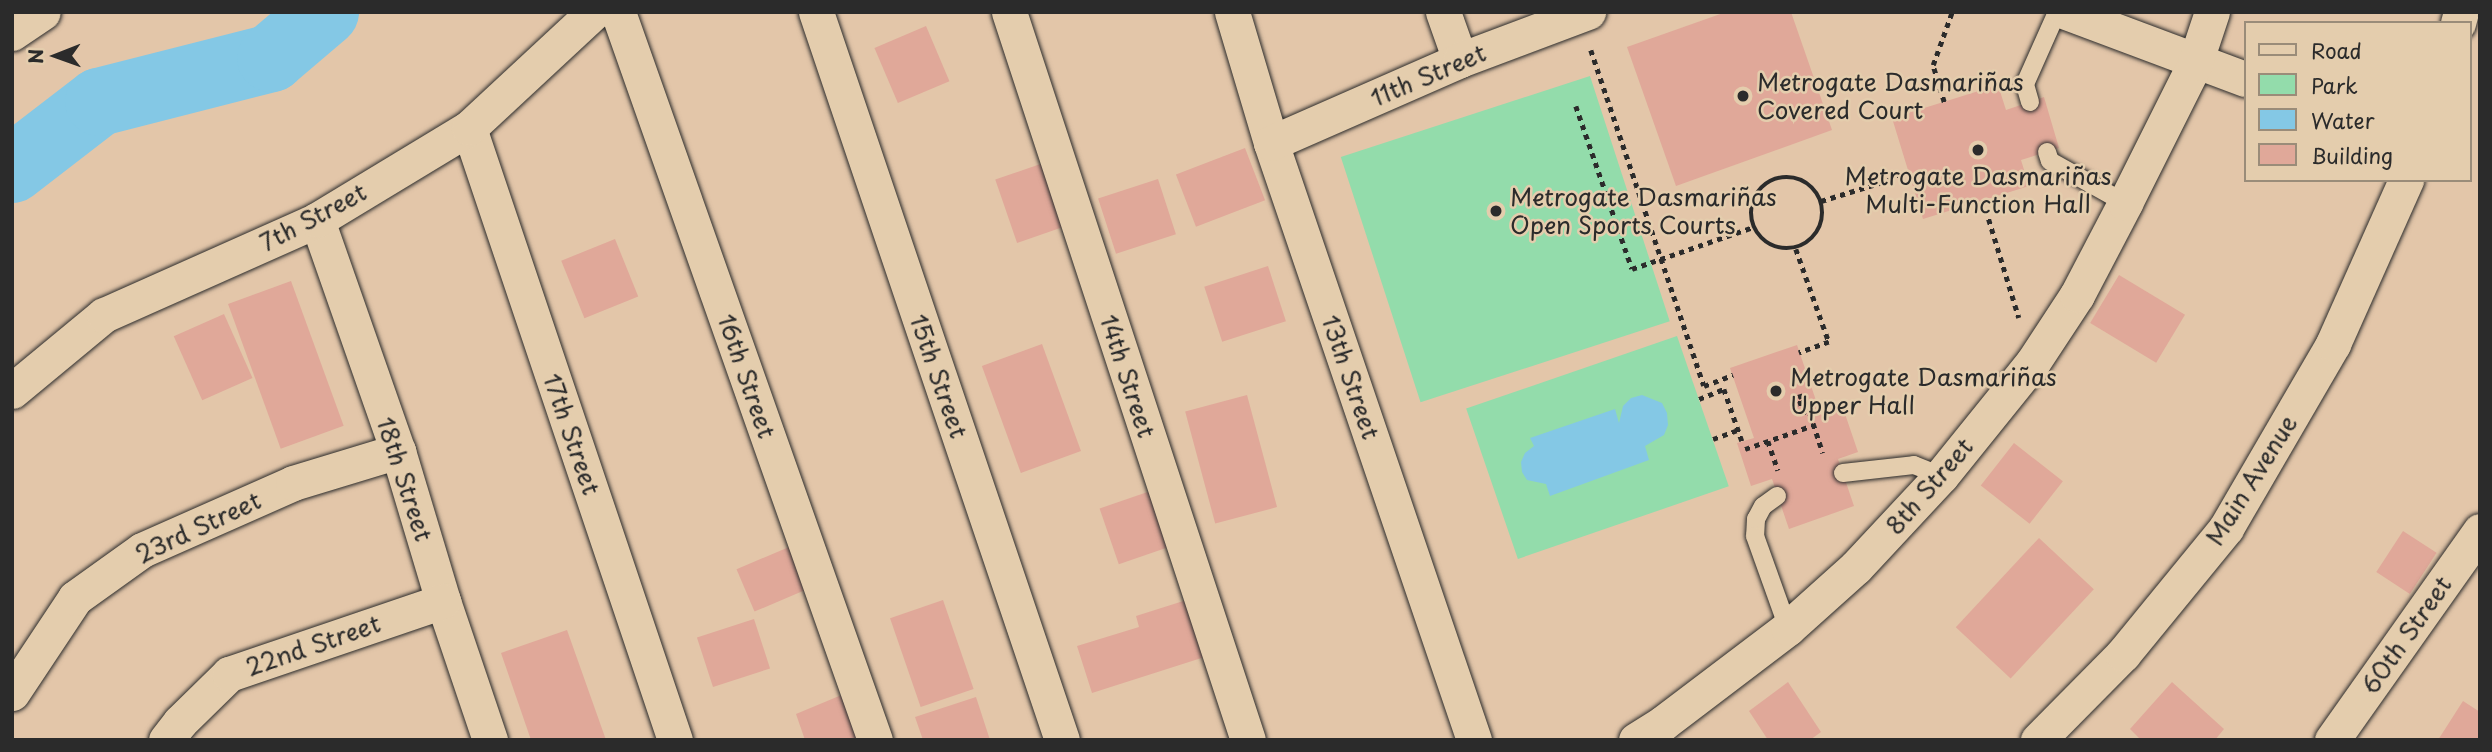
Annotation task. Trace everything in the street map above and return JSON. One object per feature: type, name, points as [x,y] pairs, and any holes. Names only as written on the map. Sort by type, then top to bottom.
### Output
[{"type":"street","points":[[12,33],[43,12]]},
{"type":"street","name":"7th Street","points":[[12,391],[104,315],[317,220],[469,128],[594,12]]},
{"type":"street","name":"16th Street","points":[[618,12],[875,740]]},
{"type":"street","name":"15th Street","points":[[816,12],[1062,740]]},
{"type":"street","name":"14th Street","points":[[1009,12],[1248,740]]},
{"type":"street","name":"13th Street","points":[[1232,12],[1271,143],[1474,740]]},
{"type":"street","points":[[1443,12],[1460,60]]},
{"type":"street","points":[[2066,12],[2196,63],[2244,79]]},
{"type":"street","name":"8th Street","points":[[1636,740],[1663,723],[1788,628],[1856,567],[1941,476],[2033,362],[2077,295],[2125,203],[2196,63],[2212,12]]},
{"type":"street","name":"11th Street","points":[[1271,143],[1460,60],[1583,14]]},
{"type":"street","name":"17th Street","points":[[469,128],[675,740]]},
{"type":"street","name":"Main Avenue","points":[[2038,740],[2123,654],[2226,528],[2333,344],[2405,182]]},
{"type":"street","name":"18th Street","points":[[317,220],[398,451],[443,601],[490,740]]},
{"type":"street","name":"23rd Street","points":[[12,693],[75,598],[142,550],[293,483],[398,451]]},
{"type":"street","name":"60th Street","points":[[2332,740],[2480,531]]},
{"type":"street","name":"22nd Street","points":[[166,740],[180,722],[229,674],[443,601]]},
{"type":"lane","points":[[2030,102],[2025,84],[2057,12]]},
{"type":"lane","points":[[2047,152],[2050,161],[2125,203]]},
{"type":"lane","points":[[1843,473],[1914,465],[1941,476]]},
{"type":"lane","points":[[1777,496],[1763,506],[1756,519],[1755,536],[1788,628]]},
{"type":"path","points":[[1944,102],[1933,65],[1952,12]]},
{"type":"path","points":[[1583,14],[1660,258],[1704,386],[1733,375]]},
{"type":"path","points":[[1576,106],[1632,269],[1752,227]]},
{"type":"path","points":[[1821,201],[1909,174]]},
{"type":"path","points":[[1788,176],[1803,180],[1814,189],[1821,201],[1823,216],[1819,230],[1810,242],[1796,249],[1770,246],[1752,227],[1750,213],[1753,198],[1762,186],[1774,178],[1788,176]]},
{"type":"path","points":[[1983,200],[2033,362]]},
{"type":"path","points":[[1796,249],[1829,342],[1799,352]]},
{"type":"path","points":[[1699,398],[1724,390],[1742,441]]},
{"type":"path","points":[[1804,415],[1798,397],[1804,396],[1824,454]]},
{"type":"path","points":[[1745,449],[1814,425]]},
{"type":"path","points":[[1713,439],[1738,430]]},
{"type":"path","points":[[1768,441],[1777,469]]},
{"type":"green space","name":"Metrogate Dasmariñas Open Sports Courts","points":[[1590,76],[1670,321],[1421,402],[1341,157]]},
{"type":"green space","points":[[1677,336],[1729,486],[1518,559],[1466,409]]},
{"type":"water","points":[[1642,395],[1662,403],[1667,413],[1668,425],[1664,435],[1645,446],[1649,460],[1550,496],[1546,484],[1527,480],[1522,472],[1521,462],[1525,453],[1534,446],[1530,438],[1615,409],[1619,423],[1623,406],[1631,398]]},
{"type":"building","name":"Metrogate Dasmariñas Covered Court","points":[[1726,12],[1791,12],[1832,130],[1676,186],[1627,47]]},
{"type":"building","points":[[926,26],[949,81],[898,103],[874,48]]},
{"type":"building","name":"Metrogate Dasmariñas Multi-Function Hall","points":[[1998,85],[2006,110],[2044,97],[2059,148],[2021,160],[2029,186],[1923,219],[1892,118]]},
{"type":"building","points":[[1245,148],[1265,200],[1196,227],[1176,175]]},
{"type":"building","points":[[1052,160],[1074,223],[1017,243],[995,180]]},
{"type":"building","points":[[1158,179],[1176,234],[1116,254],[1098,198]]},
{"type":"building","points":[[615,239],[638,296],[584,318],[561,261]]},
{"type":"building","points":[[1268,266],[1286,321],[1222,342],[1204,287]]},
{"type":"building","points":[[2119,275],[2185,315],[2156,363],[2090,323]]},
{"type":"building","points":[[291,281],[344,426],[281,449],[228,304]]},
{"type":"building","points":[[224,314],[252,378],[202,400],[174,336]]},
{"type":"building","points":[[1042,344],[1081,451],[1021,473],[982,366]]},
{"type":"building","points":[[1797,345],[1821,415],[1843,408],[1858,452],[1838,459],[1854,506],[1789,529],[1772,479],[1751,486],[1737,443],[1754,438],[1730,368]]},
{"type":"building","points":[[1247,395],[1277,507],[1215,524],[1185,412]]},
{"type":"building","points":[[2014,443],[2063,481],[2030,524],[1981,486]]},
{"type":"building","points":[[1162,487],[1181,543],[1119,564],[1100,508]]},
{"type":"building","points":[[2403,531],[2437,553],[2410,594],[2376,572]]},
{"type":"building","points":[[2039,538],[2094,589],[2011,678],[1956,627]]},
{"type":"building","points":[[789,547],[807,589],[755,612],[737,569]]},
{"type":"building","points":[[1196,597],[1214,654],[1092,693],[1077,646],[1139,627],[1136,616]]},
{"type":"building","points":[[943,600],[974,689],[921,707],[890,618]]},
{"type":"building","points":[[754,619],[770,668],[713,687],[697,638]]},
{"type":"building","points":[[567,630],[606,740],[531,740],[501,653]]},
{"type":"building","points":[[1788,682],[1821,732],[1810,740],[1768,740],[1749,711]]},
{"type":"building","points":[[2172,682],[2224,729],[2215,740],[2141,740],[2130,729]]},
{"type":"building","points":[[844,694],[860,740],[805,740],[796,714]]},
{"type":"building","points":[[976,697],[990,740],[923,740],[915,717]]},
{"type":"building","points":[[2463,701],[2480,712],[2480,740],[2438,740]]},
{"type":"waterway","points":[[12,169],[99,102],[271,58],[325,12]]},
{"type":"place","name":"Metrogate Dasmariñas Covered Court","points":[[1743,96]]},
{"type":"place","name":"Metrogate Dasmariñas Multi-Function Hall","points":[[1978,150]]},
{"type":"place","name":"Metrogate Dasmariñas Open Sports Courts","points":[[1496,211]]},
{"type":"place","name":"Metrogate Dasmariñas Upper Hall","points":[[1776,391]]}]
